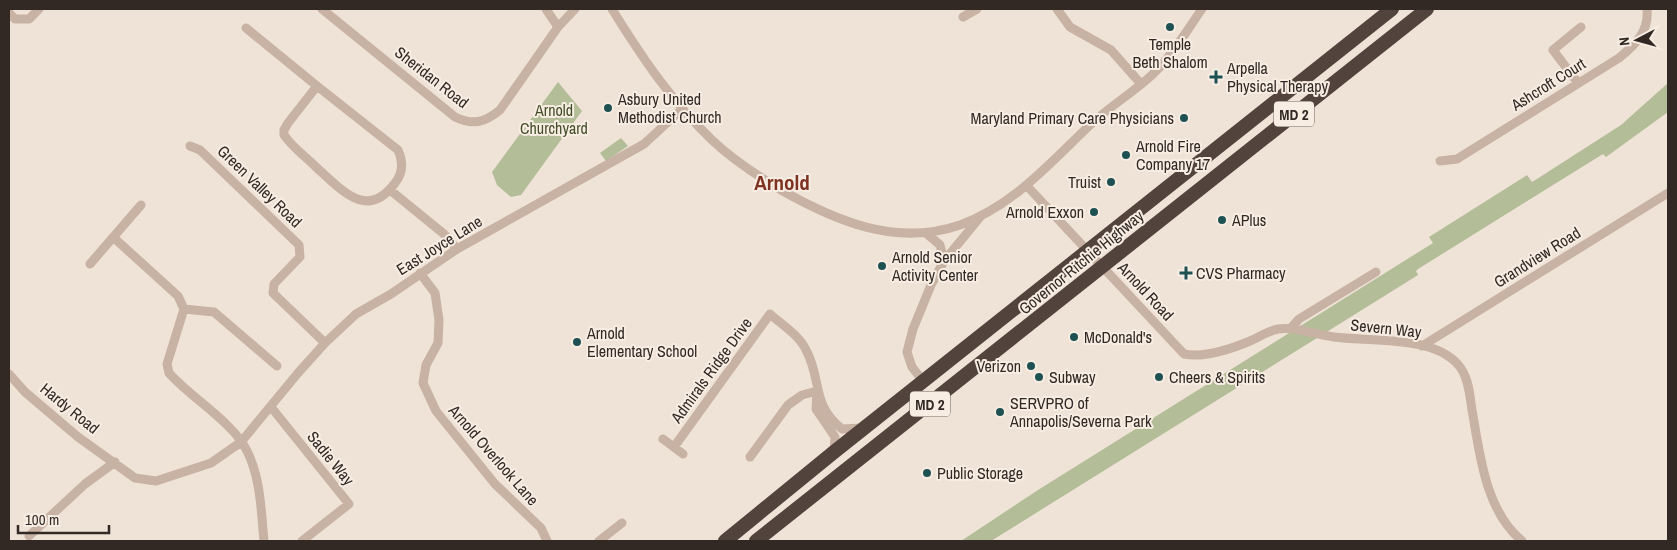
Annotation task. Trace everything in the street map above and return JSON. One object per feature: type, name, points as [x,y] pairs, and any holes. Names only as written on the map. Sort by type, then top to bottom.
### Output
[{"type":"highway","name":"Governor Ritchie Highway","points":[[729,540],[834,452],[1392,9]]},
{"type":"highway","name":"Governor Ritchie Highway","points":[[756,541],[1427,9]]},
{"type":"street","points":[[9,12],[15,19],[29,19],[39,9]]},
{"type":"street","name":"Sheridan Road","points":[[322,9],[456,117],[466,122],[478,122],[489,119],[500,110],[558,26],[575,9]]},
{"type":"street","points":[[546,9],[558,26]]},
{"type":"street","points":[[612,9],[653,72],[682,109],[712,141],[753,173],[839,220],[875,231],[898,234],[926,233],[960,225],[981,216],[1027,186],[1094,122],[1141,84],[1166,58],[1202,9]]},
{"type":"street","points":[[963,17],[977,9]]},
{"type":"street","points":[[1058,9],[1070,27],[1111,50],[1141,84]]},
{"type":"street","name":"Ashcroft Court","points":[[1440,161],[1457,158],[1619,58],[1636,44],[1647,21],[1647,9]]},
{"type":"street","points":[[1578,83],[1553,50],[1581,27]]},
{"type":"street","points":[[246,28],[395,146],[400,155],[401,172],[384,196],[372,200],[353,198],[286,138],[284,132],[286,126],[317,86]]},
{"type":"street","name":"East Joyce Lane","points":[[241,442],[325,343],[356,314],[457,249],[644,144],[666,127],[682,109]]},
{"type":"street","name":"Green Valley Road","points":[[190,146],[200,150],[299,244],[300,257],[274,284],[274,293],[325,343]]},
{"type":"street","name":"Arnold Road","points":[[1027,186],[1181,351],[1190,355],[1209,352]]},
{"type":"street","points":[[390,190],[444,234],[457,249]]},
{"type":"street","name":"Grandview Road","points":[[1422,346],[1668,193]]},
{"type":"street","points":[[90,264],[141,205]]},
{"type":"street","points":[[923,381],[912,367],[907,352],[908,345],[931,285],[944,261],[981,216]]},
{"type":"street","points":[[926,233],[940,245],[944,261]]},
{"type":"street","points":[[113,237],[178,296],[184,309],[167,364],[169,373],[241,442],[247,451],[259,486],[264,541]]},
{"type":"street","points":[[1290,328],[1299,319],[1376,272]]},
{"type":"street","name":"Arnold Overlook Lane","points":[[420,274],[435,293],[439,320],[438,342],[426,365],[423,384],[436,411],[495,484],[540,528],[547,541]]},
{"type":"street","points":[[184,309],[214,312],[277,366]]},
{"type":"street","name":"Admirals Ridge Drive","points":[[674,446],[770,314],[800,341],[806,349],[815,374],[817,391],[816,410],[835,438],[834,452]]},
{"type":"street","name":"Severn Way","points":[[1209,352],[1239,344],[1276,329],[1290,328],[1330,337],[1388,341],[1422,346],[1447,356],[1462,370],[1467,384],[1483,467],[1492,497],[1506,526],[1522,541]]},
{"type":"street","name":"Hardy Road","points":[[9,374],[25,392],[78,436],[136,478],[156,481],[212,463],[241,442]]},
{"type":"street","points":[[750,457],[788,405],[802,395],[817,391]]},
{"type":"street","name":"Admirals Ridge Drive","points":[[817,391],[824,408],[842,430],[865,428]]},
{"type":"street","name":"Sadie Way","points":[[270,407],[349,504],[302,541]]},
{"type":"street","name":"Admirals Ridge Drive","points":[[663,439],[683,454]]},
{"type":"street","points":[[29,536],[85,484],[115,462]]},
{"type":"street","points":[[599,541],[622,523]]},
{"type":"green space","name":"Arnold Churchyard","points":[[558,82],[582,111],[521,195],[511,197],[497,185],[492,172]]},
{"type":"green space","points":[[1668,83],[1668,112],[1606,157],[1603,154],[1418,269],[1416,271],[1418,275],[991,541],[961,541],[1038,490],[1433,243],[1429,237],[1527,175],[1532,182],[1621,125]]},
{"type":"green space","points":[[621,138],[628,146],[606,161],[600,153]]},
{"type":"place","name":"Temple Beth Shalom","points":[[1170,27]]},
{"type":"place","name":"Arpella Physical Therapy","points":[[1216,77]]},
{"type":"place","name":"Asbury United Methodist Church","points":[[608,108]]},
{"type":"place","name":"Maryland Primary Care Physicians","points":[[1184,118]]},
{"type":"place","name":"Arnold Fire Company 17","points":[[1126,155]]},
{"type":"place","name":"Truist","points":[[1111,182]]},
{"type":"place","name":"Arnold Exxon","points":[[1094,212]]},
{"type":"place","name":"APlus","points":[[1222,220]]},
{"type":"place","name":"Arnold Senior Activity Center","points":[[882,266]]},
{"type":"place","name":"CVS Pharmacy","points":[[1186,273]]},
{"type":"place","name":"McDonald's","points":[[1074,337]]},
{"type":"place","name":"Arnold Elementary School","points":[[577,342]]},
{"type":"place","name":"Verizon","points":[[1031,366]]},
{"type":"place","name":"Subway","points":[[1039,377]]},
{"type":"place","name":"Cheers & Spirits","points":[[1159,377]]},
{"type":"place","name":"SERVPRO of Annapolis/Severna Park","points":[[1000,412]]},
{"type":"place","name":"Public Storage","points":[[927,473]]},
{"type":"district","name":"Arnold","points":[[782,182]]}]
